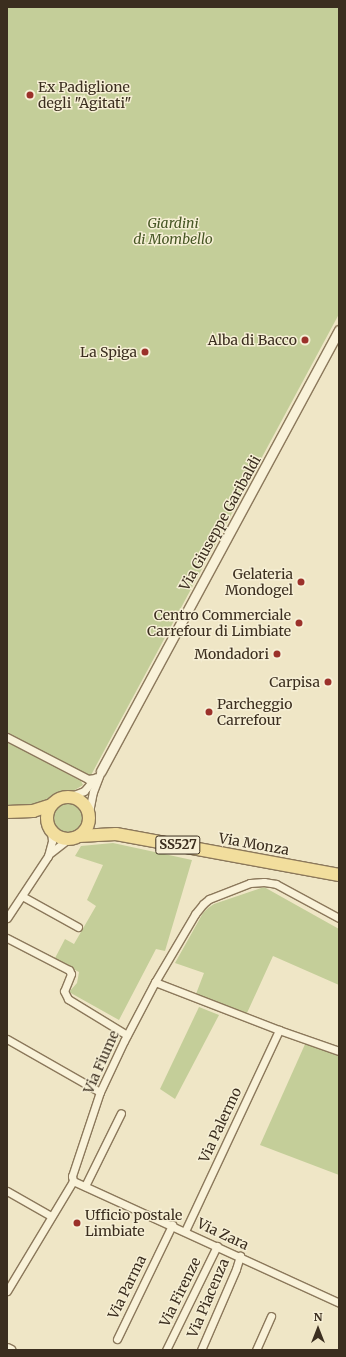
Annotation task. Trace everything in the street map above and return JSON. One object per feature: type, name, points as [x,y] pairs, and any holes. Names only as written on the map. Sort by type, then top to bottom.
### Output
[{"type":"main road","points":[[7,812],[33,811],[51,805],[60,798],[71,796],[83,802],[90,815],[86,830],[74,838],[59,837],[49,826],[47,813],[51,805]]},
{"type":"main road","name":"Via Monza","points":[[90,815],[116,834]]},
{"type":"main road","points":[[7,816],[49,826]]},
{"type":"main road","name":"Via Monza","points":[[74,838],[116,834],[339,875]]},
{"type":"street","name":"Via Giuseppe Garibaldi","points":[[90,815],[93,792],[101,771],[339,330]]},
{"type":"street","points":[[7,737],[88,779],[95,778]]},
{"type":"street","name":"Via Giuseppe Garibaldi","points":[[71,796],[84,791],[101,771]]},
{"type":"street","points":[[7,918],[48,856],[52,840],[49,826]]},
{"type":"street","points":[[48,856],[74,838]]},
{"type":"street","name":"Via Fiume","points":[[7,1291],[73,1181],[72,1176],[100,1092],[127,1035],[155,982],[195,914],[203,904],[217,896],[250,883],[260,882],[276,884],[339,918]]},
{"type":"street","points":[[22,896],[78,927]]},
{"type":"street","points":[[7,938],[69,970],[72,974],[64,991],[68,999],[127,1035]]},
{"type":"street","points":[[155,982],[279,1030],[339,1051]]},
{"type":"street","name":"Via Palermo","points":[[185,1231],[279,1030]]},
{"type":"street","points":[[7,1039],[100,1092]]},
{"type":"street","points":[[85,1186],[121,1113]]},
{"type":"street","name":"Via Zara","points":[[73,1181],[240,1256],[339,1303]]},
{"type":"street","points":[[7,1191],[51,1216]]},
{"type":"street","name":"Via Parma","points":[[117,1339],[172,1225]]},
{"type":"street","name":"Via Firenze","points":[[166,1350],[217,1246]]},
{"type":"street","name":"Via Piacenza","points":[[201,1350],[236,1269],[240,1256]]},
{"type":"street","points":[[256,1350],[271,1316]]},
{"type":"street","points":[[7,1348],[11,1350]]},
{"type":"green space","name":"Giardini di Mombello","points":[[7,7],[339,7],[339,314],[90,777],[7,732]]},
{"type":"green space","points":[[7,742],[81,781],[83,785],[73,791],[58,794],[40,804],[22,807],[7,807]]},
{"type":"green space","points":[[67,802],[73,802],[83,809],[86,818],[85,824],[79,831],[73,834],[67,834],[57,827],[54,821],[54,815],[61,805]]},
{"type":"green space","points":[[113,843],[192,860],[165,951],[156,949],[119,1020],[69,992],[77,983],[79,972],[54,960],[65,939],[74,944],[96,906],[87,900],[103,865],[75,856],[81,846]]},
{"type":"green space","points":[[264,887],[339,929],[339,985],[273,956],[247,1013],[196,994],[204,973],[175,963],[203,913],[208,908],[214,904]]},
{"type":"green space","points":[[199,1007],[219,1015],[175,1099],[160,1089]]},
{"type":"green space","points":[[306,1042],[339,1053],[339,1175],[260,1145]]},
{"type":"place","name":"Ex Padiglione degli \"Agitati\"","points":[[30,95]]},
{"type":"place","name":"Alba di Bacco","points":[[305,340]]},
{"type":"place","name":"La Spiga","points":[[145,352]]},
{"type":"place","name":"Gelateria Mondogel","points":[[301,582]]},
{"type":"place","name":"Centro Commerciale Carrefour di Limbiate","points":[[299,623]]},
{"type":"place","name":"Mondadori","points":[[277,654]]},
{"type":"place","name":"Carpisa","points":[[328,682]]},
{"type":"place","name":"Parcheggio Carrefour","points":[[209,712]]},
{"type":"place","name":"Ufficio postale Limbiate","points":[[77,1223]]}]
